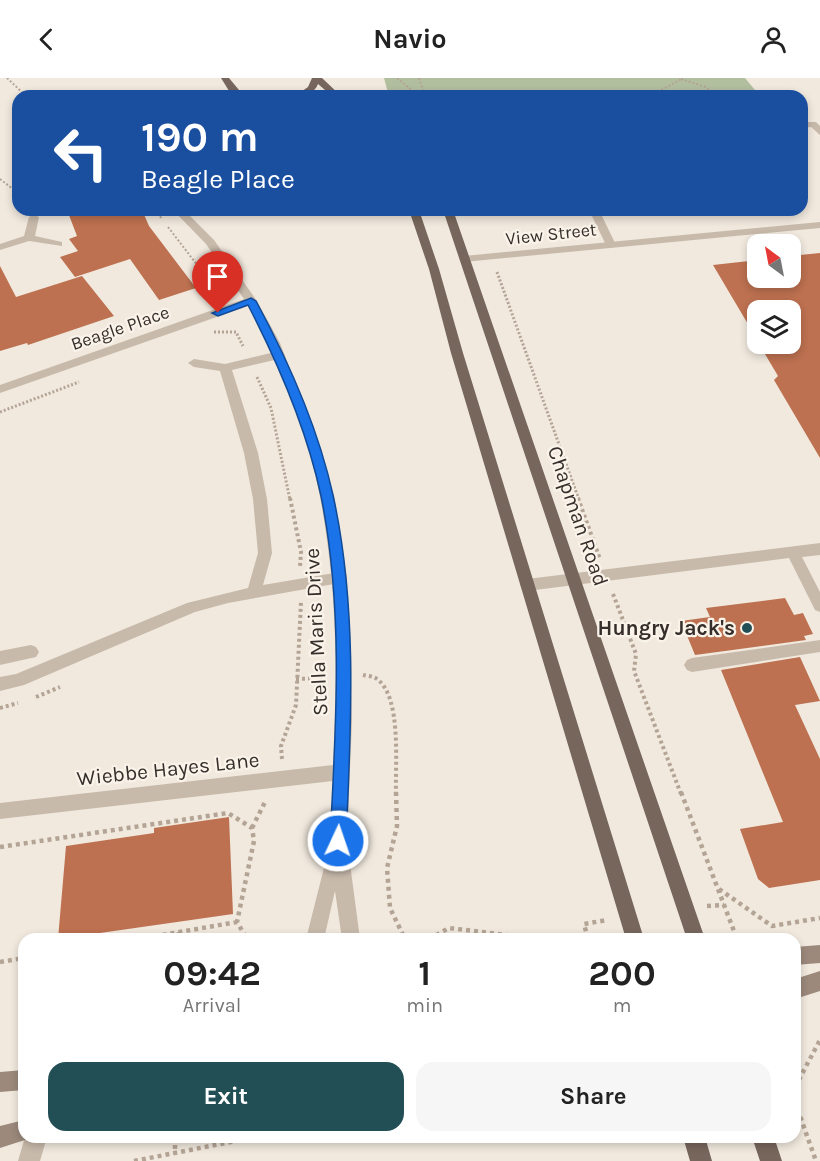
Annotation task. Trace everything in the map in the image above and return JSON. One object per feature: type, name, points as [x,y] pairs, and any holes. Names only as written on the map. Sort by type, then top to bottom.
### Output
[{"type":"main road","points":[[225,78],[230,83]]},
{"type":"main road","points":[[317,78],[330,90]]},
{"type":"main road","points":[[338,84],[342,90]]},
{"type":"main road","points":[[416,216],[435,269],[457,353],[633,933]]},
{"type":"main road","name":"Chapman Road","points":[[450,216],[694,933]]},
{"type":"main road","points":[[696,1143],[701,1161]]},
{"type":"main road","points":[[765,1143],[771,1161]]},
{"type":"street","points":[[808,124],[813,124],[820,132]]},
{"type":"street","name":"Stella Maris Drive","points":[[184,216],[210,242],[251,301],[279,355],[311,438],[327,496],[340,578],[344,721],[338,841],[316,933]]},
{"type":"street","points":[[597,216],[611,245]]},
{"type":"street","points":[[28,238],[34,218]]},
{"type":"street","name":"View Street","points":[[464,259],[820,225]]},
{"type":"street","points":[[0,247],[28,238],[58,244]]},
{"type":"street","name":"Beagle Place","points":[[0,388],[251,301]]},
{"type":"street","points":[[195,363],[225,368],[279,355]]},
{"type":"street","points":[[225,368],[251,453],[260,500],[265,553],[254,592]]},
{"type":"street","points":[[528,585],[820,549]]},
{"type":"street","points":[[793,553],[820,606]]},
{"type":"street","points":[[0,684],[29,676],[192,608],[254,592],[340,578]]},
{"type":"street","points":[[692,665],[820,646]]},
{"type":"street","points":[[0,658],[31,652]]},
{"type":"street","name":"Wiebbe Hayes Lane","points":[[0,811],[342,772]]},
{"type":"street","name":"Stella Maris Drive","points":[[338,841],[350,933]]},
{"type":"street","points":[[801,956],[820,954]]},
{"type":"street","points":[[801,987],[820,981]]},
{"type":"street","points":[[0,1082],[18,1080]]},
{"type":"street","points":[[0,1137],[18,1132]]},
{"type":"street","points":[[29,1161],[34,1143]]},
{"type":"path","points":[[7,78],[20,90]]},
{"type":"path","points":[[397,78],[411,90]]},
{"type":"path","points":[[662,90],[682,79],[709,90]]},
{"type":"path","points":[[0,179],[12,188]]},
{"type":"path","points":[[160,216],[213,285],[213,291],[207,299]]},
{"type":"path","points":[[496,270],[601,562]]},
{"type":"path","points":[[209,332],[236,332],[246,352]]},
{"type":"path","points":[[255,372],[271,408],[302,552],[300,569]]},
{"type":"path","points":[[612,590],[636,654],[634,670],[735,933]]},
{"type":"path","points":[[284,755],[281,746],[296,705],[301,606]]},
{"type":"path","points":[[363,675],[376,678],[384,687],[394,708],[397,826],[387,868],[390,908],[402,933]]},
{"type":"path","points":[[296,680],[326,678]]},
{"type":"path","points":[[243,933],[237,922],[254,841],[252,828],[263,807]]},
{"type":"path","points":[[0,848],[228,813],[252,828]]},
{"type":"path","points":[[719,889],[772,926],[820,918]]},
{"type":"path","points":[[686,908],[724,904]]},
{"type":"path","points":[[586,933],[584,924],[627,917]]},
{"type":"path","points":[[173,933],[237,922]]},
{"type":"path","points":[[440,933],[449,928],[490,933]]},
{"type":"path","points":[[0,962],[18,959]]},
{"type":"path","points":[[801,1076],[820,1040]]},
{"type":"path","points":[[801,1119],[816,1161]]},
{"type":"path","points":[[175,1143],[175,1154]]},
{"type":"path","points":[[134,1161],[227,1143]]},
{"type":"green space","points":[[384,78],[745,78],[755,90],[387,90]]},
{"type":"building","points":[[69,216],[145,216],[149,226],[196,288],[159,300],[130,259],[75,277],[60,257],[78,251],[69,239],[77,236]]},
{"type":"building","points":[[820,253],[820,458],[774,380],[778,376],[765,354],[801,354],[801,300],[747,300],[747,322],[713,265],[747,261],[747,288],[801,288],[801,255]]},
{"type":"building","points":[[0,266],[16,297],[82,276],[114,316],[28,345],[27,343],[0,351]]},
{"type":"building","name":"Hungry Jack's","points":[[785,598],[794,615],[803,613],[813,634],[804,636],[806,640],[695,655],[681,621],[710,617],[706,608]]},
{"type":"building","points":[[800,657],[820,701],[795,705],[820,759],[820,880],[769,888],[758,879],[740,829],[783,822],[721,670]]},
{"type":"building","points":[[229,817],[233,914],[100,933],[59,933],[66,846],[154,833],[154,828]]},
{"type":"place","name":"Hungry Jack's","points":[[747,628]]},
{"type":"route","points":[[218,313],[251,301],[279,355],[311,438],[327,496],[340,578],[344,721],[338,841]]}]
